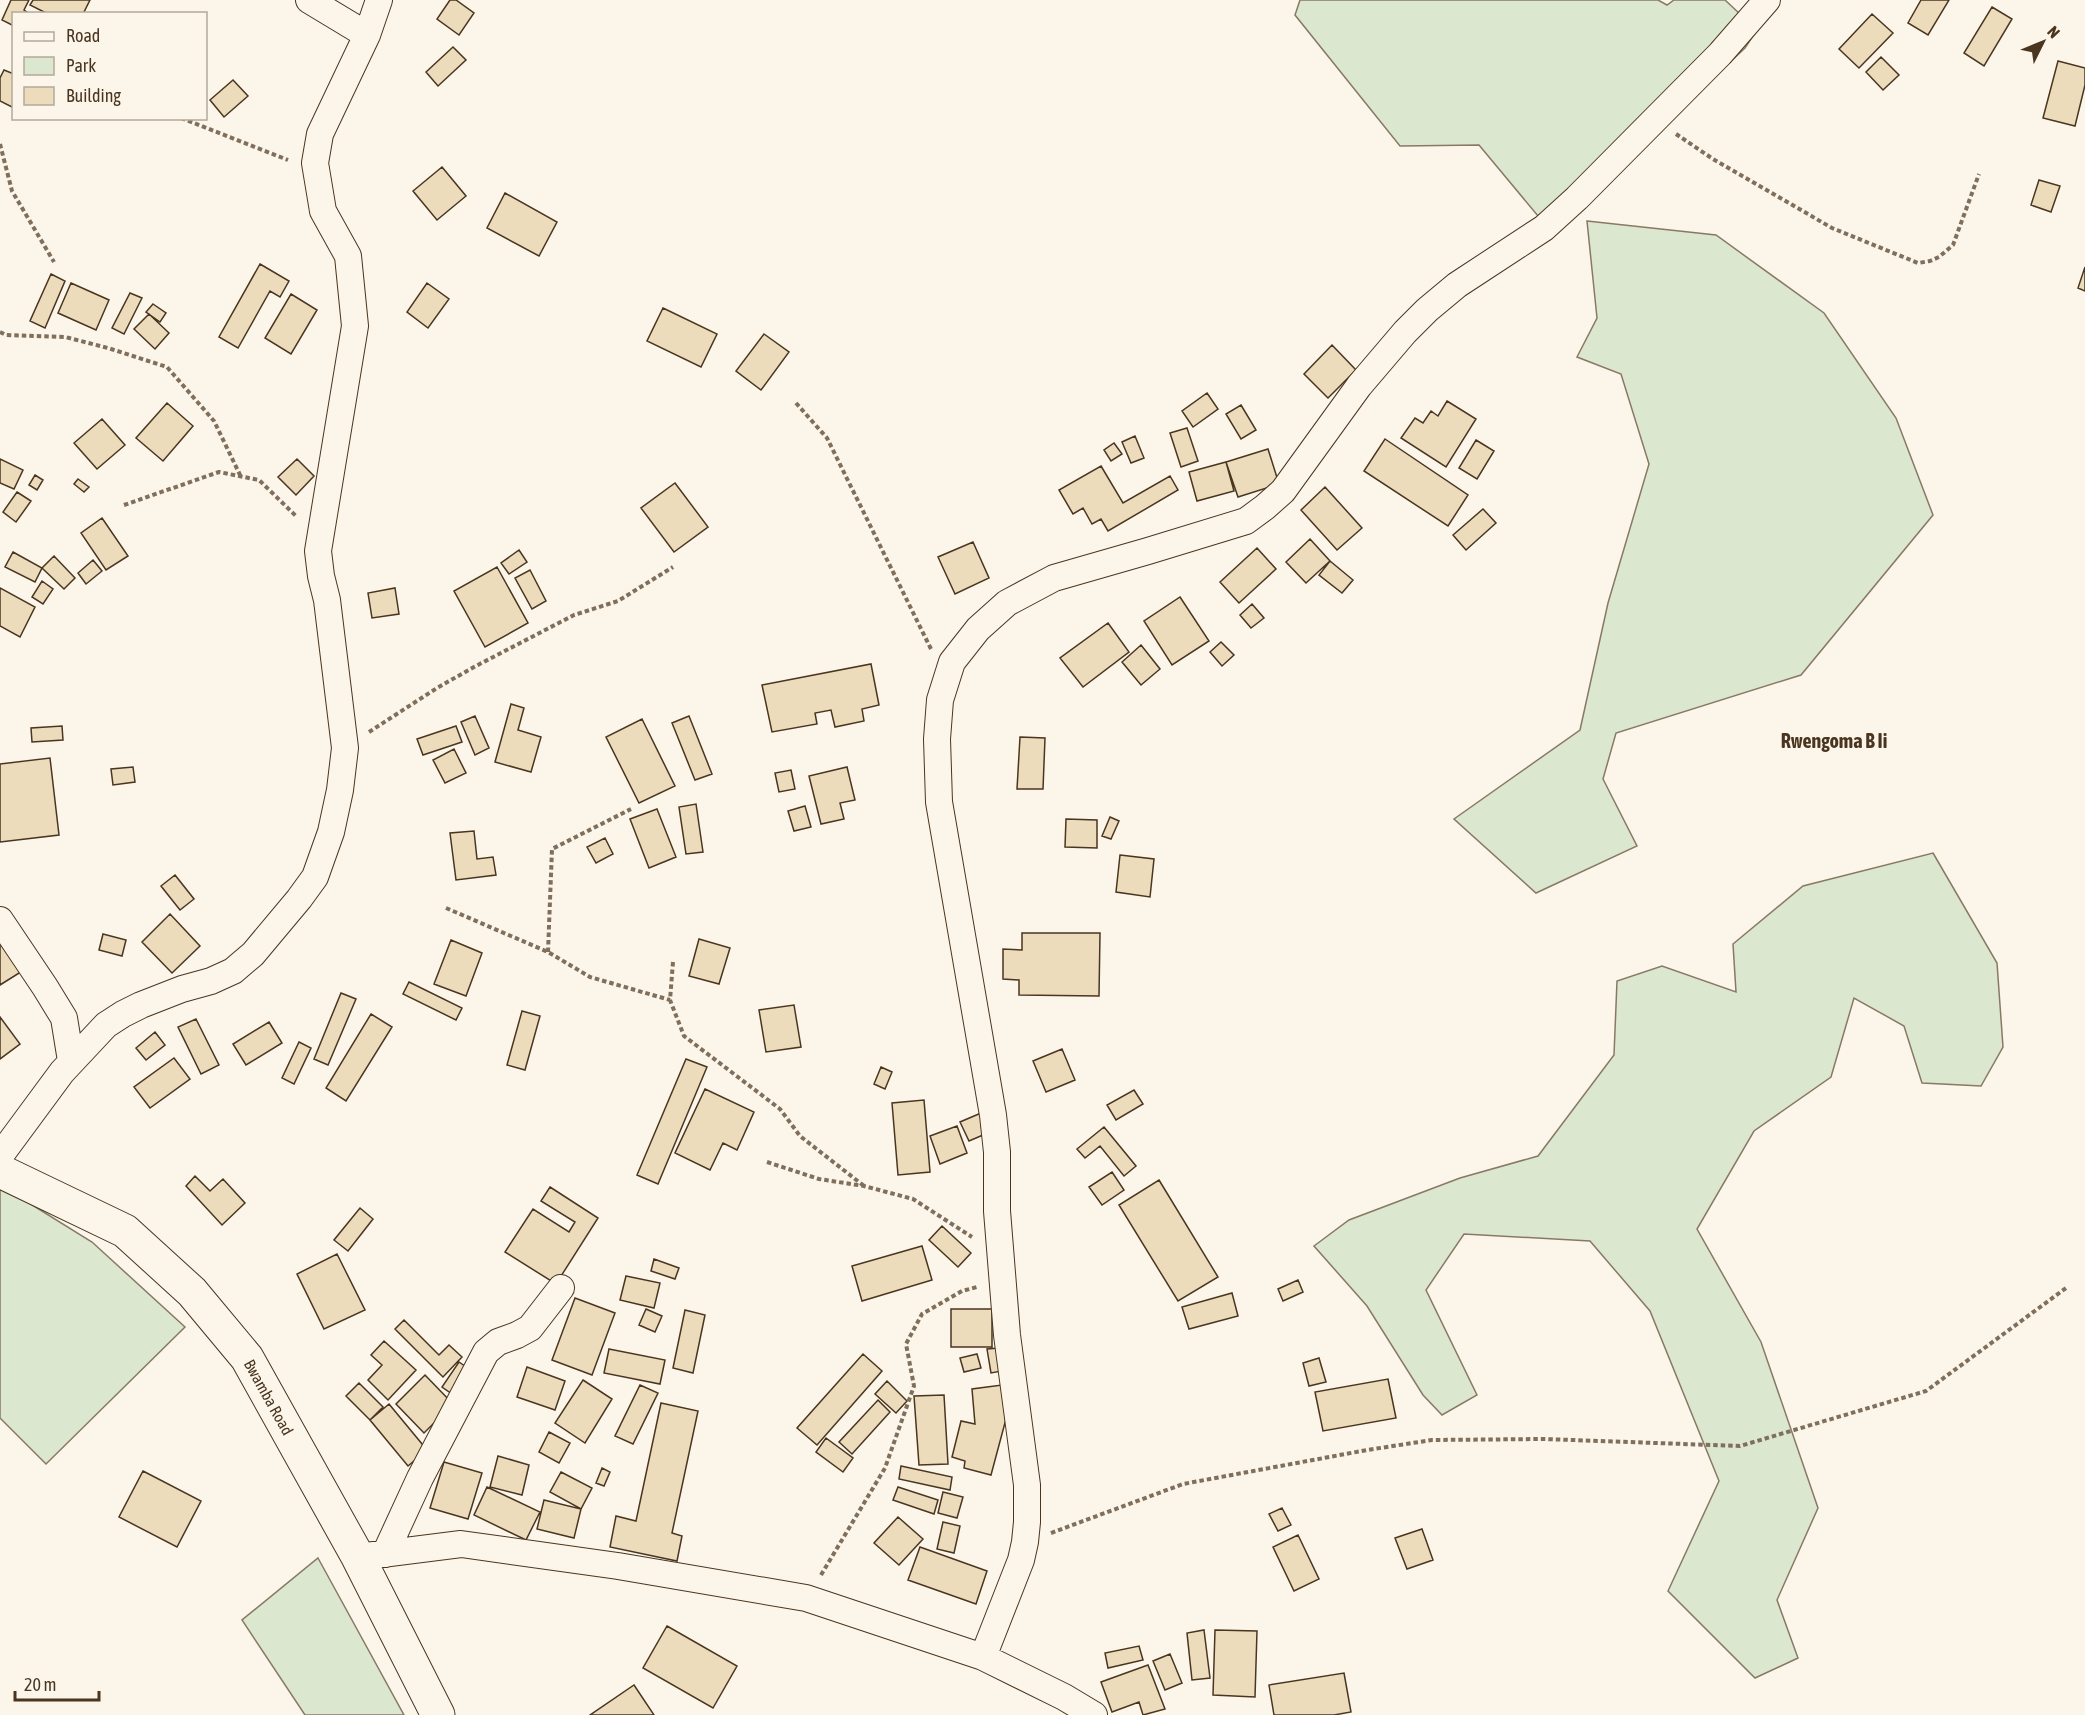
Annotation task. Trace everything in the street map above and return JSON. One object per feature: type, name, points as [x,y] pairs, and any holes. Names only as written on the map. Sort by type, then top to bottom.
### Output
[{"type":"main road","name":"Bwamba Road","points":[[0,1171],[124,1231],[192,1292],[246,1358],[371,1556],[438,1715]]},
{"type":"street","points":[[309,0],[367,35]]},
{"type":"street","points":[[0,1156],[41,1098],[106,1025],[123,1014],[182,989],[211,981],[233,971],[253,954],[315,877],[331,832],[340,790],[345,748],[327,600],[318,551],[355,326],[348,256],[323,211],[315,163],[320,134],[367,35],[380,0]]},
{"type":"street","points":[[983,1656],[1021,1560],[1025,1542],[1027,1485],[1007,1335],[997,1211],[997,1152],[993,1114],[939,802],[937,739],[940,700],[952,662],[978,630],[1007,603],[1054,578],[1246,521],[1266,507],[1283,492],[1359,386],[1427,309],[1457,285],[1544,228],[1656,120],[1720,54],[1767,0]]},
{"type":"street","points":[[0,920],[64,1018],[71,1062]]},
{"type":"street","points":[[371,1556],[420,1478],[486,1352],[498,1342],[530,1328],[561,1288]]},
{"type":"street","points":[[371,1556],[461,1544],[618,1566],[807,1598],[983,1656],[1064,1697],[1094,1715]]},
{"type":"path","points":[[186,120],[294,162],[315,163]]},
{"type":"path","points":[[1656,120],[1713,159],[1832,228],[1918,263],[1939,257],[1953,245],[1979,174]]},
{"type":"path","points":[[0,144],[12,191],[54,262]]},
{"type":"path","points":[[0,332],[6,335],[65,337],[167,367],[214,421],[241,477]]},
{"type":"path","points":[[796,404],[827,438],[947,679]]},
{"type":"path","points":[[124,505],[219,472],[259,480],[294,513],[318,551]]},
{"type":"path","points":[[345,748],[464,672],[574,615],[618,601],[673,567]]},
{"type":"path","points":[[548,952],[552,849],[631,809]]},
{"type":"path","points":[[446,908],[548,952],[590,977],[670,1000]]},
{"type":"path","points":[[673,962],[670,1000],[684,1036],[780,1109],[800,1136],[864,1186]]},
{"type":"path","points":[[767,1162],[819,1179],[864,1186],[913,1199],[1001,1255]]},
{"type":"path","points":[[807,1598],[885,1468],[914,1386],[906,1344],[922,1314],[962,1291],[1003,1282]]},
{"type":"path","points":[[1025,1542],[1183,1484],[1432,1440],[1544,1438],[1740,1446],[1926,1391],[2066,1288]]},
{"type":"green space","points":[[1300,0],[1658,0],[1667,5],[1674,0],[1725,0],[1757,30],[1745,48],[1575,208],[1548,228],[1479,145],[1400,146],[1295,15]]},
{"type":"green space","points":[[1587,221],[1716,235],[1824,313],[1896,418],[1933,515],[1801,675],[1616,733],[1603,779],[1637,846],[1536,893],[1454,819],[1580,730],[1608,603],[1649,464],[1621,374],[1577,357],[1597,318]]},
{"type":"green space","points":[[1933,853],[1997,963],[2003,1047],[1981,1086],[1922,1083],[1904,1026],[1854,998],[1831,1077],[1754,1131],[1697,1229],[1761,1342],[1818,1508],[1777,1600],[1798,1658],[1755,1678],[1668,1591],[1719,1481],[1650,1311],[1590,1241],[1464,1234],[1426,1290],[1477,1395],[1442,1415],[1423,1395],[1367,1306],[1314,1246],[1349,1220],[1460,1178],[1538,1156],[1614,1055],[1617,981],[1662,966],[1736,992],[1733,944],[1803,886]]},
{"type":"green space","points":[[0,1185],[92,1242],[185,1327],[46,1464],[0,1418]]},
{"type":"green space","points":[[318,1558],[404,1715],[305,1715],[242,1620]]},
{"type":"building","points":[[11,0],[29,0],[24,10],[27,12],[12,12],[12,25],[2,20]]},
{"type":"building","points":[[33,0],[90,0],[84,12],[44,12],[30,5]]},
{"type":"building","points":[[450,0],[456,0],[474,13],[459,35],[437,19]]},
{"type":"building","points":[[1921,0],[1949,0],[1928,35],[1908,23]]},
{"type":"building","points":[[1992,7],[2012,19],[1984,66],[1964,53]]},
{"type":"building","points":[[1872,14],[1893,33],[1859,68],[1839,49]]},
{"type":"building","points":[[453,47],[466,60],[438,86],[426,72]]},
{"type":"building","points":[[1881,57],[1899,75],[1883,90],[1866,72]]},
{"type":"building","points":[[2058,61],[2085,68],[2085,85],[2075,126],[2043,118]]},
{"type":"building","points":[[4,70],[12,73],[12,107],[0,101],[0,78]]},
{"type":"building","points":[[233,80],[248,96],[224,117],[210,100]]},
{"type":"building","points":[[442,167],[466,196],[437,220],[413,191]]},
{"type":"building","points":[[2039,180],[2060,186],[2051,212],[2031,205]]},
{"type":"building","points":[[505,193],[557,222],[539,256],[487,228]]},
{"type":"building","points":[[260,264],[289,281],[280,297],[270,291],[238,348],[219,337]]},
{"type":"building","points":[[2085,267],[2085,291],[2078,288]]},
{"type":"building","points":[[51,274],[65,281],[45,328],[30,321]]},
{"type":"building","points":[[71,283],[109,300],[96,330],[58,313]]},
{"type":"building","points":[[427,283],[449,299],[428,328],[407,312]]},
{"type":"building","points":[[130,293],[142,298],[124,334],[112,328]]},
{"type":"building","points":[[291,294],[317,310],[291,354],[265,338]]},
{"type":"building","points":[[153,304],[166,313],[160,322],[146,312]]},
{"type":"building","points":[[663,308],[717,334],[701,367],[647,341]]},
{"type":"building","points":[[149,314],[169,333],[155,349],[134,329]]},
{"type":"building","points":[[764,334],[789,352],[761,390],[736,371]]},
{"type":"building","points":[[1332,345],[1356,370],[1328,398],[1304,374]]},
{"type":"building","points":[[1207,393],[1218,409],[1193,427],[1182,411]]},
{"type":"building","points":[[1447,401],[1476,419],[1446,467],[1401,438],[1415,418],[1423,423],[1431,411],[1438,416]]},
{"type":"building","points":[[167,403],[193,426],[163,461],[136,438]]},
{"type":"building","points":[[1241,405],[1256,430],[1241,439],[1226,414]]},
{"type":"building","points":[[102,419],[125,445],[97,469],[74,443]]},
{"type":"building","points":[[1187,428],[1198,461],[1181,467],[1170,433]]},
{"type":"building","points":[[1135,436],[1144,458],[1131,463],[1122,442]]},
{"type":"building","points":[[1385,439],[1468,495],[1448,526],[1364,471]]},
{"type":"building","points":[[1476,440],[1494,451],[1477,479],[1459,468]]},
{"type":"building","points":[[1114,443],[1122,454],[1111,461],[1104,450]]},
{"type":"building","points":[[1268,449],[1279,484],[1238,497],[1226,462]]},
{"type":"building","points":[[0,459],[23,470],[14,489],[0,483]]},
{"type":"building","points":[[297,459],[314,476],[296,495],[278,477]]},
{"type":"building","points":[[1226,462],[1234,491],[1197,501],[1189,472]]},
{"type":"building","points":[[1101,466],[1123,503],[1170,476],[1178,490],[1108,531],[1101,519],[1092,524],[1083,508],[1073,514],[1059,490]]},
{"type":"building","points":[[35,475],[43,480],[37,490],[29,485]]},
{"type":"building","points":[[78,479],[89,487],[84,492],[74,484]]},
{"type":"building","points":[[675,483],[708,527],[674,552],[641,508]]},
{"type":"building","points":[[1325,487],[1362,528],[1337,550],[1301,510]]},
{"type":"building","points":[[17,492],[31,501],[16,522],[3,512]]},
{"type":"building","points":[[1483,509],[1496,523],[1466,550],[1453,535]]},
{"type":"building","points":[[102,518],[128,556],[106,570],[81,533]]},
{"type":"building","points":[[1310,539],[1330,561],[1306,583],[1286,562]]},
{"type":"building","points":[[973,542],[989,578],[955,594],[938,557]]},
{"type":"building","points":[[1257,548],[1276,569],[1239,603],[1220,582]]},
{"type":"building","points":[[519,550],[527,562],[509,574],[501,563]]},
{"type":"building","points":[[13,552],[42,568],[35,582],[5,567]]},
{"type":"building","points":[[54,556],[75,578],[64,589],[42,568]]},
{"type":"building","points":[[93,560],[102,571],[86,584],[78,573]]},
{"type":"building","points":[[1330,561],[1353,580],[1342,593],[1319,575]]},
{"type":"building","points":[[497,567],[528,623],[485,647],[454,591]]},
{"type":"building","points":[[530,570],[546,601],[532,609],[515,578]]},
{"type":"building","points":[[42,581],[53,589],[43,604],[32,597]]},
{"type":"building","points":[[0,588],[35,607],[20,637],[0,626]]},
{"type":"building","points":[[395,588],[399,614],[372,618],[368,593]]},
{"type":"building","points":[[1180,597],[1209,641],[1172,665],[1144,621]]},
{"type":"building","points":[[1252,604],[1264,618],[1251,628],[1240,615]]},
{"type":"building","points":[[1108,623],[1129,652],[1083,687],[1060,658]]},
{"type":"building","points":[[1221,642],[1234,655],[1222,666],[1210,652]]},
{"type":"building","points":[[1141,645],[1160,669],[1141,685],[1122,662]]},
{"type":"building","points":[[871,664],[879,705],[862,709],[864,721],[835,727],[831,710],[815,713],[817,724],[772,732],[762,685]]},
{"type":"building","points":[[511,704],[524,708],[518,730],[541,737],[531,772],[495,762]]},
{"type":"building","points":[[475,716],[489,748],[475,755],[461,722]]},
{"type":"building","points":[[689,716],[712,774],[695,780],[672,723]]},
{"type":"building","points":[[642,719],[675,786],[639,803],[606,737]]},
{"type":"building","points":[[62,726],[63,740],[32,742],[31,728]]},
{"type":"building","points":[[456,726],[462,742],[423,755],[417,739]]},
{"type":"building","points":[[1020,737],[1045,738],[1043,789],[1017,789]]},
{"type":"building","points":[[454,749],[466,773],[445,783],[433,760]]},
{"type":"building","points":[[50,758],[59,835],[0,842],[0,764]]},
{"type":"building","points":[[133,767],[135,782],[113,785],[111,769]]},
{"type":"building","points":[[847,767],[855,800],[840,803],[844,819],[821,824],[809,776]]},
{"type":"building","points":[[791,770],[795,789],[779,792],[775,773]]},
{"type":"building","points":[[696,804],[703,852],[686,854],[679,807]]},
{"type":"building","points":[[805,806],[811,827],[794,831],[788,811]]},
{"type":"building","points":[[657,809],[676,857],[649,868],[630,819]]},
{"type":"building","points":[[1110,817],[1119,821],[1111,839],[1102,836]]},
{"type":"building","points":[[1066,819],[1097,820],[1097,848],[1065,847]]},
{"type":"building","points":[[474,831],[477,859],[493,857],[496,875],[456,880],[450,833]]},
{"type":"building","points":[[605,838],[613,854],[596,863],[587,847]]},
{"type":"building","points":[[1120,855],[1154,859],[1150,897],[1116,892]]},
{"type":"building","points":[[175,875],[194,899],[180,910],[161,886]]},
{"type":"building","points":[[170,914],[200,946],[172,973],[142,942]]},
{"type":"building","points":[[0,931],[24,970],[0,985]]},
{"type":"building","points":[[1022,933],[1100,933],[1099,996],[1019,995],[1019,980],[1003,979],[1003,949],[1022,950]]},
{"type":"building","points":[[103,934],[126,940],[122,956],[99,950]]},
{"type":"building","points":[[699,939],[730,948],[719,984],[689,976]]},
{"type":"building","points":[[451,940],[482,953],[466,996],[434,984]]},
{"type":"building","points":[[409,982],[462,1008],[456,1020],[403,994]]},
{"type":"building","points":[[341,993],[356,999],[328,1065],[314,1059]]},
{"type":"building","points":[[794,1005],[801,1047],[766,1052],[759,1010]]},
{"type":"building","points":[[522,1011],[540,1016],[525,1070],[507,1065]]},
{"type":"building","points":[[371,1014],[392,1027],[346,1101],[326,1088]]},
{"type":"building","points":[[0,1017],[20,1044],[0,1059]]},
{"type":"building","points":[[196,1019],[219,1065],[201,1074],[178,1027]]},
{"type":"building","points":[[269,1022],[282,1043],[246,1065],[233,1044]]},
{"type":"building","points":[[155,1032],[165,1045],[146,1060],[136,1048]]},
{"type":"building","points":[[299,1042],[311,1048],[294,1084],[282,1078]]},
{"type":"building","points":[[1062,1049],[1075,1080],[1046,1092],[1033,1061]]},
{"type":"building","points":[[174,1058],[190,1079],[150,1108],[134,1087]]},
{"type":"building","points":[[686,1059],[707,1067],[658,1184],[637,1175]]},
{"type":"building","points":[[881,1067],[892,1072],[885,1089],[874,1084]]},
{"type":"building","points":[[705,1089],[754,1112],[737,1150],[723,1143],[710,1170],[675,1153]]},
{"type":"building","points":[[1134,1090],[1143,1104],[1116,1120],[1107,1105]]},
{"type":"building","points":[[924,1100],[930,1172],[898,1175],[892,1103]]},
{"type":"building","points":[[981,1113],[990,1132],[969,1141],[960,1122]]},
{"type":"building","points":[[957,1126],[967,1153],[940,1164],[930,1136]]},
{"type":"building","points":[[1104,1127],[1136,1166],[1124,1176],[1100,1146],[1085,1158],[1077,1149]]},
{"type":"building","points":[[1112,1172],[1124,1190],[1102,1205],[1089,1187]]},
{"type":"building","points":[[195,1176],[210,1191],[223,1179],[245,1203],[222,1225],[186,1186]]},
{"type":"building","points":[[1159,1180],[1218,1277],[1178,1301],[1119,1205]]},
{"type":"building","points":[[550,1187],[598,1218],[556,1284],[505,1252],[533,1209],[569,1232],[575,1222],[541,1201]]},
{"type":"building","points":[[360,1208],[373,1219],[348,1251],[334,1240]]},
{"type":"building","points":[[942,1226],[971,1253],[958,1267],[929,1240]]},
{"type":"building","points":[[922,1246],[932,1280],[862,1301],[852,1266]]},
{"type":"building","points":[[337,1254],[365,1310],[324,1329],[297,1274]]},
{"type":"building","points":[[654,1259],[679,1268],[675,1279],[651,1271]]},
{"type":"building","points":[[626,1276],[660,1283],[654,1308],[620,1300]]},
{"type":"building","points":[[1298,1280],[1303,1292],[1283,1301],[1278,1289]]},
{"type":"building","points":[[1232,1293],[1238,1316],[1189,1329],[1182,1307]]},
{"type":"building","points":[[575,1298],[615,1313],[592,1375],[552,1360]]},
{"type":"building","points":[[646,1309],[662,1316],[655,1332],[639,1325]]},
{"type":"building","points":[[951,1309],[992,1309],[992,1347],[951,1347]]},
{"type":"building","points":[[685,1310],[705,1315],[693,1373],[673,1368]]},
{"type":"building","points":[[404,1320],[439,1355],[449,1345],[462,1357],[443,1377],[395,1329]]},
{"type":"building","points":[[384,1341],[416,1370],[388,1400],[368,1380],[382,1365],[371,1355]]},
{"type":"building","points":[[999,1348],[1002,1371],[991,1373],[987,1349]]},
{"type":"building","points":[[609,1349],[665,1360],[660,1384],[604,1373]]},
{"type":"building","points":[[863,1354],[882,1371],[817,1445],[797,1428]]},
{"type":"building","points":[[977,1354],[981,1368],[964,1372],[960,1358]]},
{"type":"building","points":[[1319,1358],[1326,1382],[1309,1386],[1303,1363]]},
{"type":"building","points":[[459,1362],[472,1371],[455,1396],[442,1387]]},
{"type":"building","points":[[527,1367],[565,1381],[555,1410],[517,1397]]},
{"type":"building","points":[[425,1375],[453,1404],[424,1433],[396,1404]]},
{"type":"building","points":[[1388,1379],[1396,1418],[1323,1431],[1315,1392]]},
{"type":"building","points":[[583,1380],[612,1399],[585,1443],[555,1423]]},
{"type":"building","points":[[887,1381],[907,1401],[896,1413],[875,1394]]},
{"type":"building","points":[[359,1383],[383,1407],[370,1420],[346,1396]]},
{"type":"building","points":[[640,1385],[658,1393],[633,1444],[615,1436]]},
{"type":"building","points":[[1002,1385],[1006,1419],[991,1475],[964,1468],[965,1461],[952,1457],[961,1421],[975,1424],[972,1389]]},
{"type":"building","points":[[944,1395],[948,1464],[919,1465],[914,1396]]},
{"type":"building","points":[[878,1400],[890,1412],[852,1454],[839,1442]]},
{"type":"building","points":[[661,1403],[698,1411],[672,1533],[682,1536],[677,1561],[610,1547],[616,1516],[636,1521]]},
{"type":"building","points":[[389,1404],[427,1450],[408,1466],[370,1420]]},
{"type":"building","points":[[549,1432],[570,1443],[559,1463],[539,1452]]},
{"type":"building","points":[[826,1438],[853,1458],[843,1472],[816,1452]]},
{"type":"building","points":[[498,1456],[529,1465],[522,1495],[490,1487]]},
{"type":"building","points":[[444,1462],[482,1473],[468,1519],[430,1508]]},
{"type":"building","points":[[901,1466],[952,1477],[950,1490],[899,1479]]},
{"type":"building","points":[[602,1468],[610,1472],[604,1486],[596,1483]]},
{"type":"building","points":[[143,1471],[201,1501],[177,1547],[119,1517]]},
{"type":"building","points":[[561,1472],[592,1488],[581,1509],[550,1492]]},
{"type":"building","points":[[487,1487],[540,1512],[526,1540],[474,1515]]},
{"type":"building","points":[[898,1487],[938,1500],[934,1514],[893,1500]]},
{"type":"building","points":[[943,1492],[963,1497],[957,1518],[938,1513]]},
{"type":"building","points":[[544,1500],[581,1509],[574,1538],[537,1529]]},
{"type":"building","points":[[1282,1508],[1291,1525],[1278,1531],[1269,1514]]},
{"type":"building","points":[[898,1517],[923,1539],[899,1565],[874,1543]]},
{"type":"building","points":[[943,1522],[960,1526],[954,1553],[937,1549]]},
{"type":"building","points":[[1422,1529],[1433,1560],[1407,1569],[1395,1538]]},
{"type":"building","points":[[1298,1535],[1319,1579],[1294,1591],[1273,1547]]},
{"type":"building","points":[[920,1547],[987,1571],[976,1604],[908,1580]]},
{"type":"building","points":[[667,1626],[737,1666],[713,1708],[643,1668]]},
{"type":"building","points":[[1204,1630],[1210,1678],[1192,1680],[1187,1633]]},
{"type":"building","points":[[1215,1630],[1257,1631],[1255,1697],[1213,1695]]},
{"type":"building","points":[[1139,1646],[1143,1660],[1108,1668],[1105,1653]]},
{"type":"building","points":[[1170,1654],[1182,1683],[1165,1690],[1153,1661]]},
{"type":"building","points":[[1148,1665],[1165,1709],[1143,1715],[1139,1702],[1112,1712],[1101,1682]]},
{"type":"building","points":[[1344,1673],[1351,1712],[1334,1715],[1274,1715],[1269,1685]]},
{"type":"building","points":[[634,1685],[654,1715],[590,1715]]},
{"type":"district","name":"Rwengoma B Ii","points":[[1834,741]]}]
